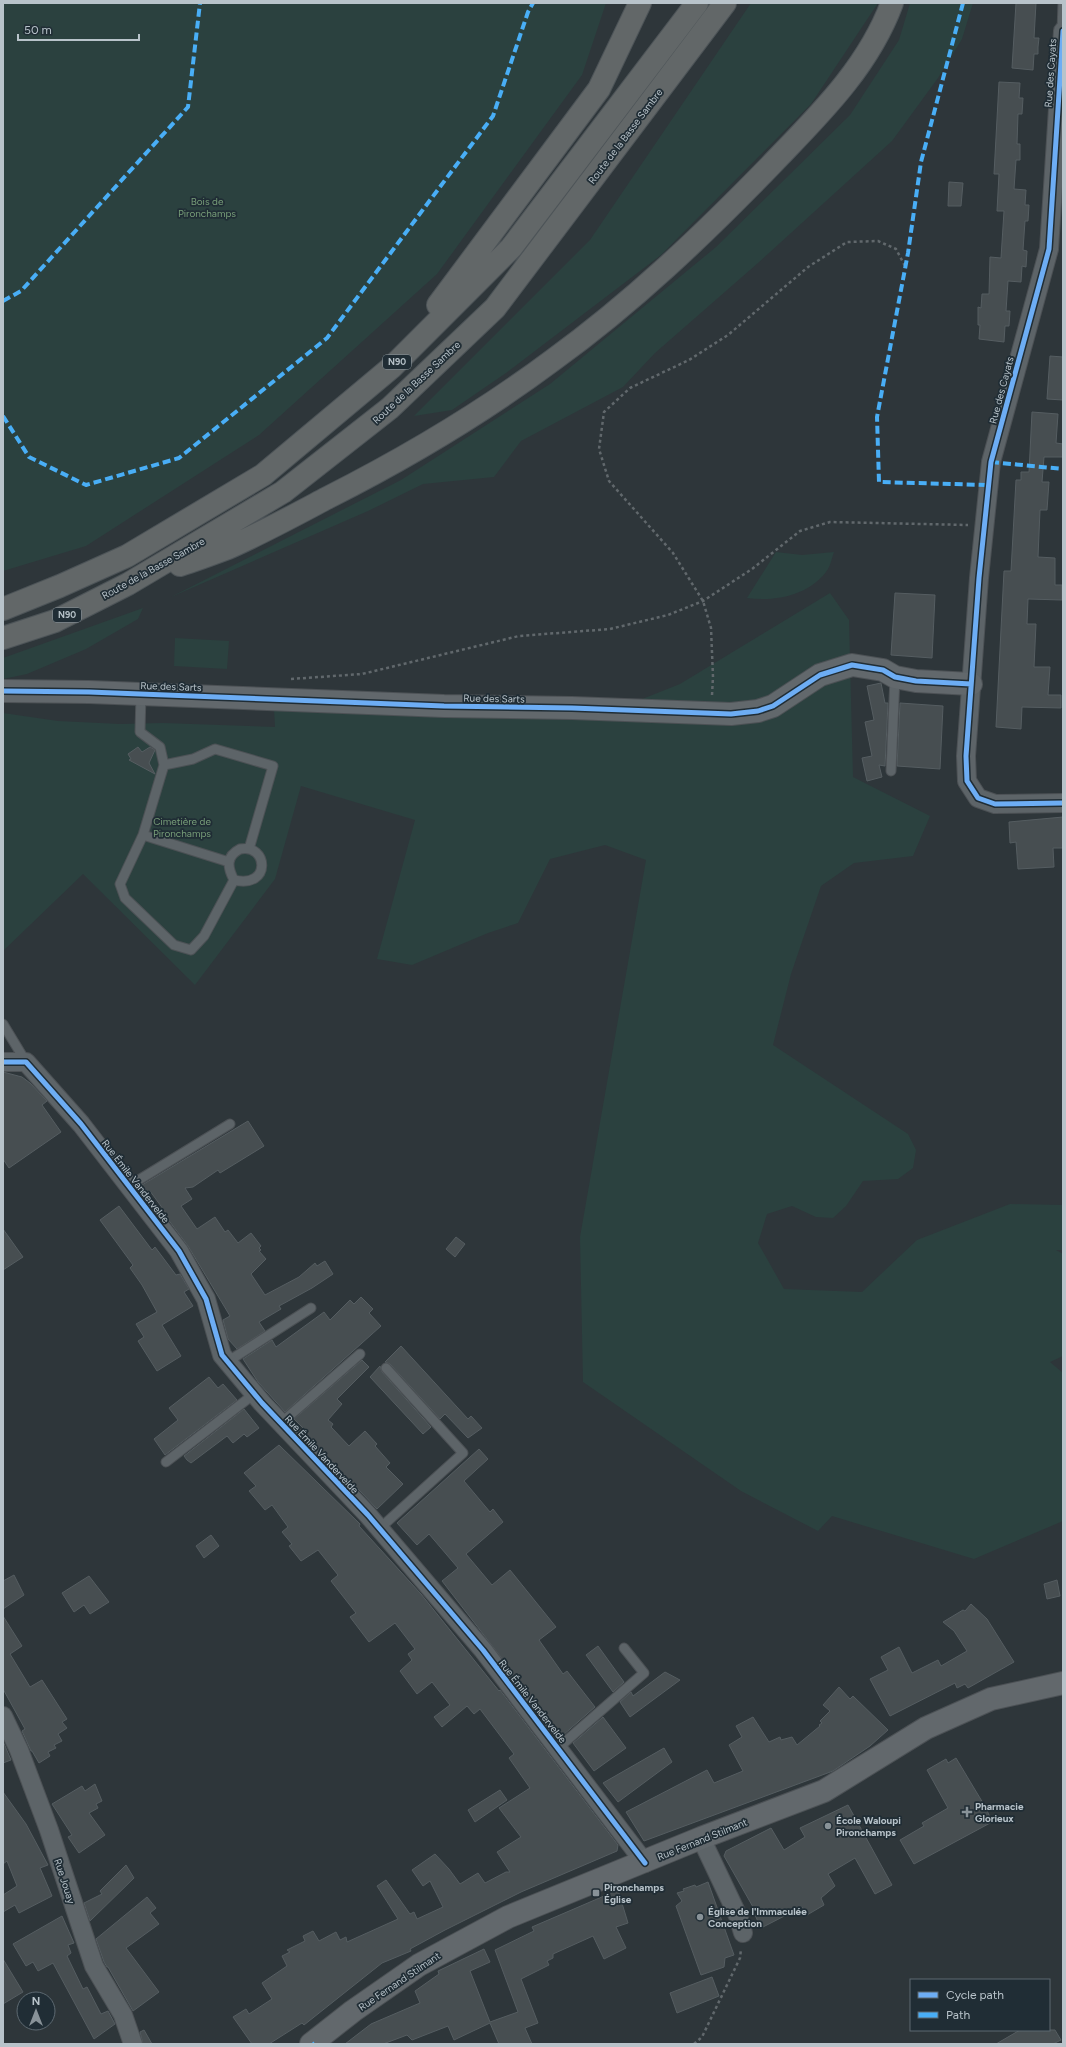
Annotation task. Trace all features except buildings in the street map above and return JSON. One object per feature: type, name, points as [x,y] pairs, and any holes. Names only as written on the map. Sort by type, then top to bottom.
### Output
[{"type":"highway","points":[[392,367],[599,89],[640,3]]},
{"type":"highway","name":"N90","points":[[3,609],[60,586],[127,556],[263,475],[392,367],[511,248],[697,3]]},
{"type":"highway","name":"Route de la Basse Sambre","points":[[3,638],[55,620],[128,584],[283,492],[390,408],[495,308],[725,3]]},
{"type":"highway","points":[[128,584],[228,548],[348,487],[406,456],[467,418],[554,360],[674,260],[747,190],[813,122],[868,53],[885,22],[892,3]]},
{"type":"highway","points":[[3,650],[18,645],[55,620]]},
{"type":"street","name":"Rue des Cayats","points":[[1063,31],[1048,249],[991,462],[984,526],[966,756],[967,781],[978,798],[995,804],[1063,803]]},
{"type":"street","name":"Rue des Sarts","points":[[3,691],[140,694],[444,706],[572,708],[731,714],[758,711],[773,706],[820,675],[852,665],[883,670],[895,677],[916,681],[971,684]]},
{"type":"street","points":[[3,1062],[26,1062]]},
{"type":"street","name":"Rue Émile Vandervelde","points":[[26,1062],[81,1124],[179,1251],[206,1299],[222,1356],[254,1394],[379,1529],[483,1650],[645,1863]]},
{"type":"street","name":"Rue Fernand Stilmant","points":[[311,2044],[419,1965],[508,1917],[645,1863],[702,1838],[824,1791],[926,1728],[991,1699],[1063,1683]]},
{"type":"street","name":"Rue Jouay","points":[[3,1716],[19,1750],[43,1815],[94,1966],[123,2015],[133,2044]]},
{"type":"street","points":[[702,1838],[738,1916],[743,1933]]},
{"type":"lane","points":[[1063,3],[1063,31]]},
{"type":"lane","points":[[891,771],[895,677]]},
{"type":"lane","points":[[140,694],[140,732],[160,747],[164,764],[143,835],[120,884],[125,898],[174,945],[191,950],[204,936],[234,880]]},
{"type":"lane","points":[[164,764],[193,759],[215,749],[273,766],[249,849]]},
{"type":"lane","points":[[143,835],[229,862]]},
{"type":"lane","points":[[243,848],[254,851],[261,860],[260,872],[253,880],[234,880],[229,868],[229,862],[235,852],[243,848]]},
{"type":"lane","points":[[3,1024],[26,1062]]},
{"type":"lane","points":[[129,1186],[230,1124]]},
{"type":"lane","points":[[227,1362],[311,1308]]},
{"type":"lane","points":[[281,1423],[360,1354]]},
{"type":"lane","points":[[379,1529],[463,1453],[386,1368]]},
{"type":"lane","points":[[166,1462],[254,1394]]},
{"type":"lane","points":[[558,1748],[644,1673],[624,1648]]},
{"type":"path","points":[[710,714],[713,677],[711,628],[703,601],[673,553],[609,481],[599,450],[604,412],[630,388],[689,360],[728,335],[808,267],[847,242],[878,241],[896,249],[905,266]]},
{"type":"path","points":[[283,679],[362,674],[519,636],[610,629],[668,615],[703,601],[752,568],[800,531],[830,522],[984,526]]},
{"type":"path","points":[[694,2044],[702,2037],[740,1958],[743,1933]]},
{"type":"green space","name":"Bois de Pironchamps","points":[[3,3],[606,3],[582,75],[437,274],[259,435],[86,546],[3,571]]},
{"type":"green space","points":[[751,3],[878,3],[811,104],[661,255],[506,373],[452,410],[414,416],[590,240]]},
{"type":"green space","points":[[910,3],[973,3],[962,39],[938,78],[892,141],[758,263],[655,353],[623,387],[521,441],[494,477],[423,484],[368,511],[171,597],[401,480],[550,384],[716,247],[850,115],[899,40]]},
{"type":"green space","points":[[776,552],[802,555],[834,552],[828,569],[821,578],[803,591],[792,595],[770,599],[747,598]]},
{"type":"green space","name":"Cimetière de Pironchamps","points":[[830,593],[849,620],[853,777],[930,816],[913,856],[854,863],[821,886],[791,974],[773,1045],[908,1134],[916,1150],[913,1168],[898,1179],[863,1181],[846,1206],[833,1218],[816,1217],[792,1206],[767,1214],[758,1243],[784,1289],[862,1292],[917,1240],[1010,1204],[1063,1205],[1063,1250],[1056,1250],[1063,1254],[1063,1356],[1050,1362],[1063,1373],[1063,1521],[974,1559],[832,1516],[818,1531],[741,1491],[583,1382],[580,1237],[646,860],[605,845],[550,859],[518,923],[488,933],[412,965],[377,959],[415,820],[301,786],[275,879],[195,985],[83,874],[3,951],[3,713],[58,721],[120,724],[163,723],[275,727],[274,709],[597,717],[680,684]]},
{"type":"green space","points":[[143,608],[138,619],[86,649],[27,674],[3,679],[3,658]]},
{"type":"green space","points":[[175,638],[229,641],[227,669],[174,666]]},
{"type":"marked path","points":[[3,301],[21,291],[188,107],[200,3]]},
{"type":"marked path","points":[[3,416],[29,457],[86,485],[179,458],[327,338],[493,116],[528,12],[533,3]]},
{"type":"marked path","points":[[963,3],[921,162],[908,253],[877,417],[879,482],[988,485]]},
{"type":"marked path","points":[[991,462],[1063,469]]},
{"type":"cycle path","points":[[1063,31],[1049,249],[991,462],[979,578],[966,756],[967,781],[978,798],[995,804],[1063,803]]},
{"type":"cycle path","points":[[3,691],[89,692],[444,706],[572,708],[731,714],[758,711],[773,706],[820,675],[852,665],[883,670],[895,677],[916,681],[971,684]]},
{"type":"cycle path","points":[[3,1062],[26,1062],[81,1124],[179,1251],[206,1299],[222,1355],[262,1403],[368,1515],[483,1650],[645,1863]]},
{"type":"place","name":"Pharmacie Glorieux","points":[[967,1812]]},
{"type":"place","name":"École Waloupi Pironchamps","points":[[828,1826]]},
{"type":"place","name":"Pironchamps Église","points":[[596,1893]]},
{"type":"place","name":"Église de l'Immaculée Conception","points":[[700,1917]]}]
